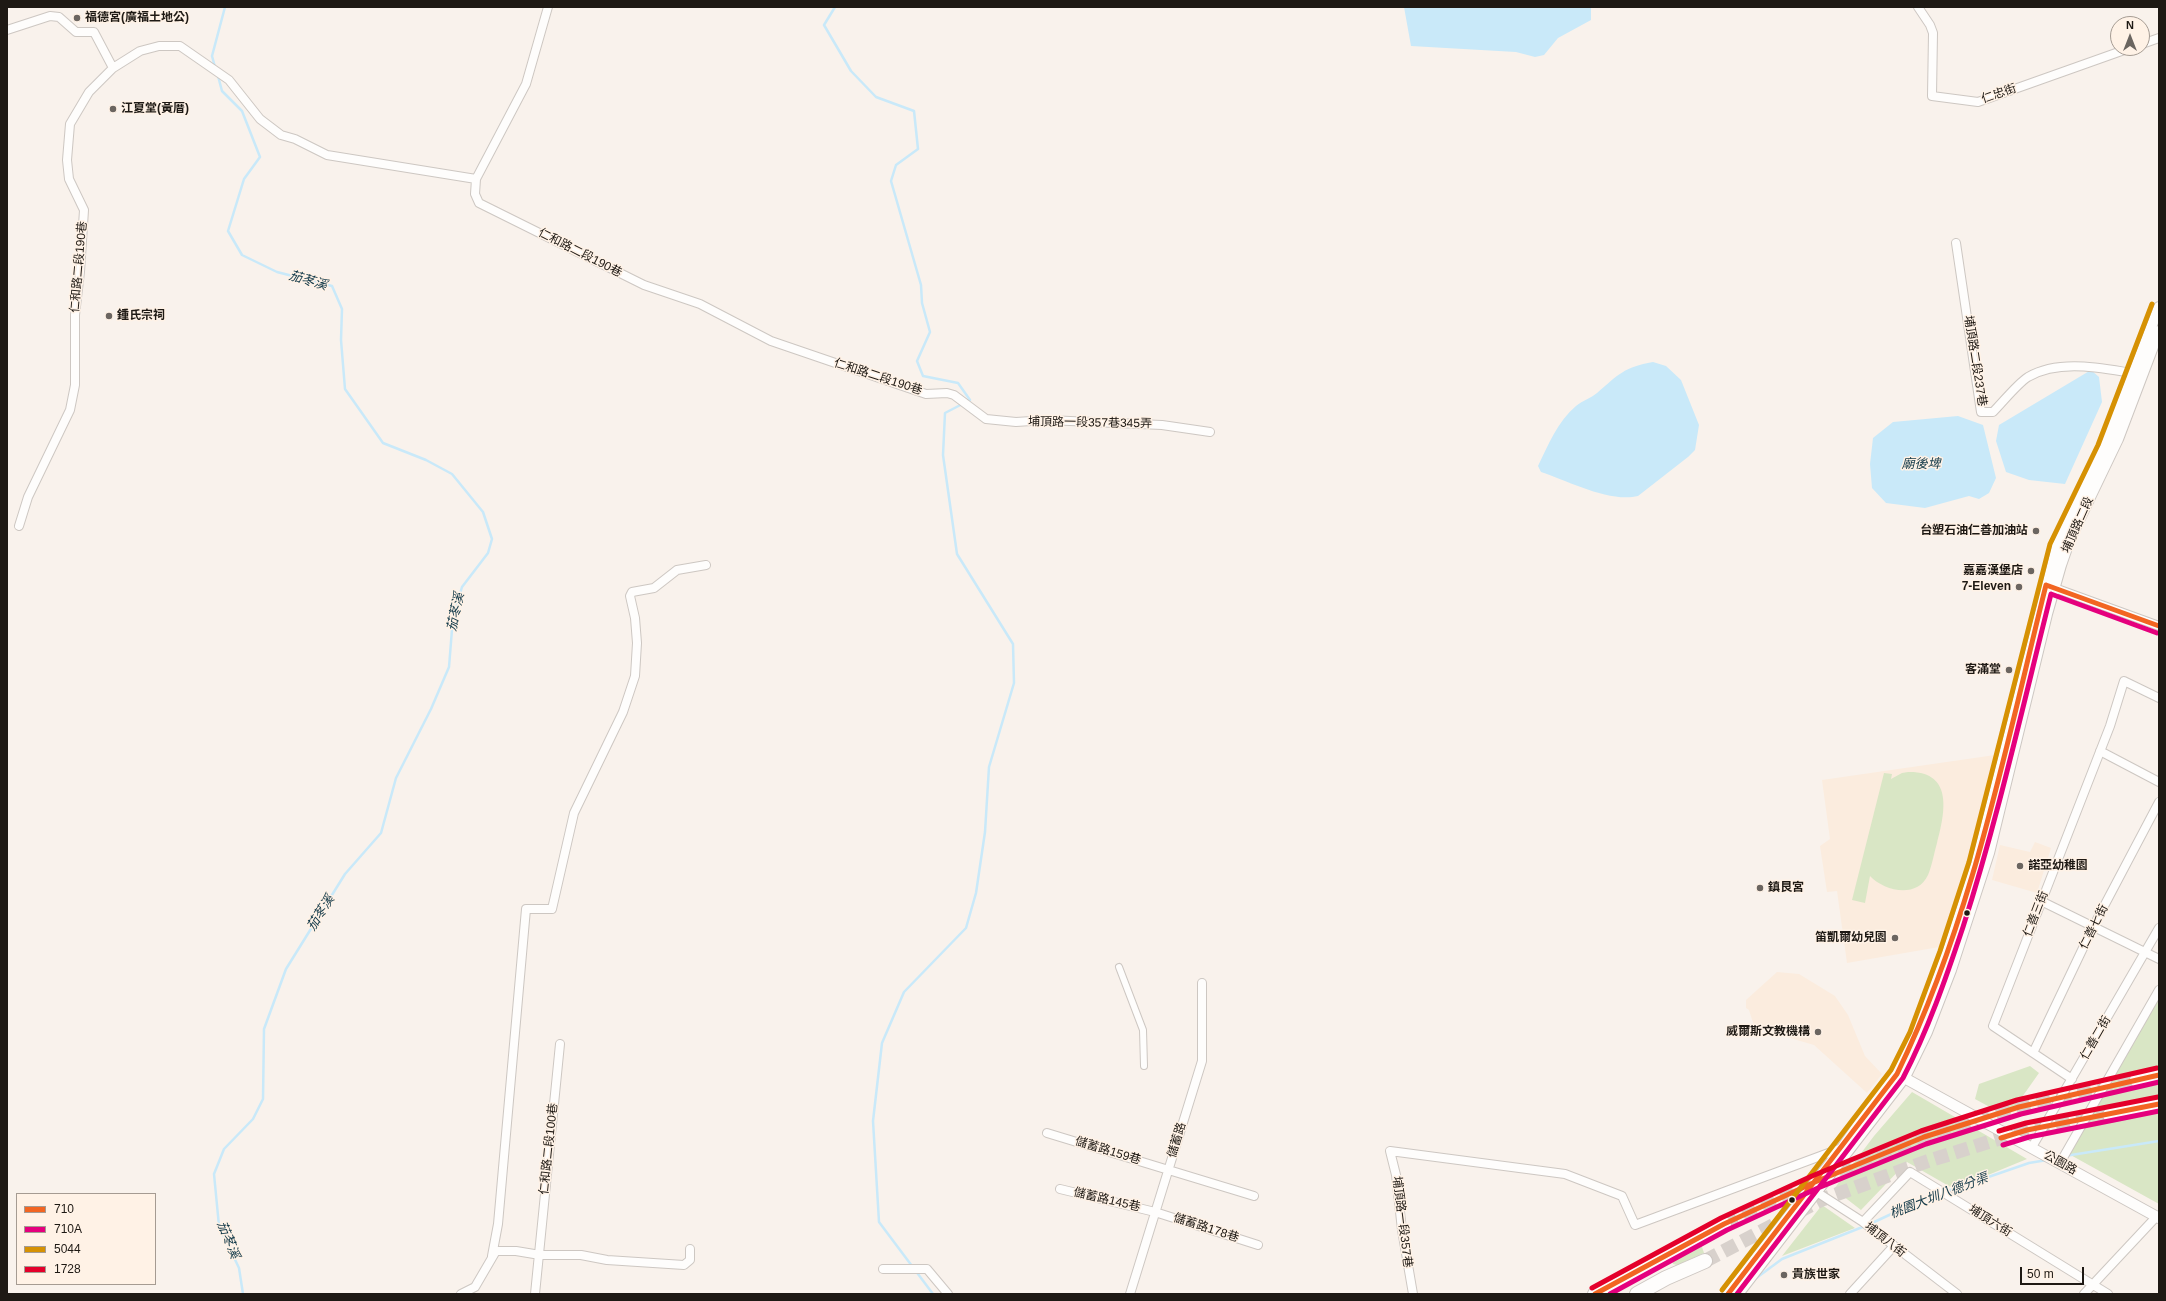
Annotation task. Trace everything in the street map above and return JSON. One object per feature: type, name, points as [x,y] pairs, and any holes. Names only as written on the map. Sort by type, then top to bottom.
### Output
[{"type":"highway","points":[[2137,1080],[2159,1075]]},
{"type":"highway","points":[[2110,1115],[2159,1104]]},
{"type":"highway","points":[[1595,1294],[1724,1224]]},
{"type":"highway","points":[[1637,1294],[1666,1278],[1705,1261]]},
{"type":"highway","points":[[1655,1262],[1666,1278]]},
{"type":"street","points":[[476,179],[526,84],[548,7]]},
{"type":"street","name":"仁忠街","points":[[1918,7],[1930,25],[1933,33],[1932,96],[1978,102],[2110,55]]},
{"type":"street","points":[[7,30],[50,16],[59,17],[76,32],[94,32],[113,68]]},
{"type":"street","name":"仁和路二段190巷","points":[[19,526],[28,497],[70,410],[75,385],[75,316],[80,272],[84,210],[69,178],[67,160],[70,124],[89,92],[113,68],[140,51],[159,46],[180,46],[230,80],[260,119],[281,135],[295,139],[326,154],[476,179],[475,194],[479,203],[644,285],[700,304],[771,341],[926,394],[947,393],[954,395],[963,403]]},
{"type":"street","name":"埔頂路二段237巷","points":[[1956,242],[1982,412],[1993,412],[2028,377],[2044,371],[2058,368],[2090,367],[2132,373]]},
{"type":"street","name":"埔頂路二段","points":[[1814,1190],[1852,1146],[1901,1076],[1927,1032],[1951,970],[1989,853],[2047,614],[2057,546],[2104,448],[2159,306]]},
{"type":"street","name":"埔頂路二段","points":[[2051,587],[2070,539],[2118,439],[2159,331]]},
{"type":"street","name":"埔頂路一段357巷345弄","points":[[963,403],[986,419],[1016,422],[1048,420],[1162,425],[1210,432]]},
{"type":"street","points":[[492,1256],[498,1224],[526,909],[552,909],[574,813],[622,712],[635,676],[637,643],[635,618],[630,596],[632,592],[654,588],[677,570],[706,565]]},
{"type":"street","points":[[2051,587],[2159,626]]},
{"type":"street","name":"仁善三街","points":[[2072,1080],[1993,1026],[2100,751],[2124,681],[2159,698]]},
{"type":"street","points":[[2100,751],[2159,782]]},
{"type":"street","name":"仁善七街","points":[[2034,1053],[2093,927],[2159,802]]},
{"type":"street","points":[[2041,901],[2159,959]]},
{"type":"street","name":"仁善二街","points":[[2032,1147],[2159,928]]},
{"type":"street","points":[[1119,967],[1143,1030],[1144,1066]]},
{"type":"street","name":"儲蓄路","points":[[1130,1294],[1202,1061],[1202,984]]},
{"type":"street","points":[[2060,1163],[2159,990]]},
{"type":"street","name":"仁和路二段100巷","points":[[535,1294],[560,1044]]},
{"type":"street","name":"埔頂路二段","points":[[1814,1190],[1879,1095],[1901,1076]]},
{"type":"street","name":"公園路","points":[[1901,1076],[2158,1217]]},
{"type":"street","name":"儲蓄路159巷","points":[[1047,1133],[1254,1196]]},
{"type":"street","name":"埔頂路一段357巷","points":[[1412,1294],[1402,1230],[1396,1175],[1390,1151],[1565,1174],[1622,1196],[1635,1225],[1842,1148]]},
{"type":"street","name":"埔頂六街","points":[[1863,1222],[1910,1172],[2108,1294]]},
{"type":"street","name":"儲蓄路145巷","points":[[1060,1189],[1155,1212]]},
{"type":"street","points":[[1728,1294],[1814,1190]]},
{"type":"street","points":[[1738,1294],[1814,1190]]},
{"type":"street","name":"埔頂八街","points":[[1814,1190],[1863,1222],[1893,1247],[1956,1294]]},
{"type":"street","name":"儲蓄路178巷","points":[[1155,1212],[1258,1245]]},
{"type":"street","points":[[2084,1294],[2158,1217]]},
{"type":"street","points":[[1850,1294],[1893,1247]]},
{"type":"street","points":[[461,1294],[475,1287],[496,1251],[505,1250],[540,1254],[581,1255],[607,1260],[684,1265],[690,1260],[690,1249]]},
{"type":"street","points":[[883,1269],[927,1269],[948,1294]]},
{"type":"shaded area","points":[[1995,755],[1945,946],[1847,963],[1837,891],[1827,892],[1820,846],[1830,839],[1822,780]]},
{"type":"shaded area","name":"諾亞幼稚園","points":[[2035,842],[2051,848],[2037,893],[1992,880],[2000,845],[2030,852]]},
{"type":"shaded area","name":"威爾斯文教機構","points":[[1777,972],[1799,974],[1835,996],[1848,1015],[1865,1056],[1882,1074],[1867,1093],[1814,1045],[1790,1038],[1770,1027],[1754,1026],[1749,1010],[1746,1008],[1746,1000]]},
{"type":"green space","points":[[1908,772],[1923,774],[1933,778],[1940,786],[1943,796],[1940,831],[1928,875],[1923,883],[1909,890],[1892,889],[1883,886],[1870,876],[1865,903],[1852,900],[1884,773],[1892,774],[1891,779],[1902,773]]},
{"type":"green space","points":[[2159,999],[2159,1204],[2067,1153]]},
{"type":"green space","points":[[2030,1066],[2039,1073],[2008,1117],[1975,1099],[1979,1084]]},
{"type":"green space","points":[[1912,1092],[2027,1159],[1954,1189],[1907,1162],[1861,1210],[1834,1189],[1874,1136]]},
{"type":"green space","points":[[1822,1205],[1855,1228],[1782,1256]]},
{"type":"green space","points":[[1701,1244],[1704,1253],[1677,1265],[1673,1264],[1672,1259]]},
{"type":"water","points":[[1404,7],[1591,7],[1591,20],[1558,38],[1544,55],[1535,57],[1516,52],[1411,46]]},
{"type":"water","points":[[1653,362],[1666,366],[1681,380],[1699,425],[1695,450],[1688,457],[1638,496],[1627,497],[1602,494],[1541,472],[1538,466],[1554,434],[1564,419],[1578,404],[1595,395],[1628,369]]},
{"type":"water","points":[[2091,370],[2099,377],[2102,402],[2065,484],[2029,480],[2006,472],[1996,441],[1999,425]]},
{"type":"water","name":"廟後埤","points":[[1958,416],[1983,425],[1996,478],[1989,493],[1979,499],[1969,496],[1925,508],[1886,503],[1872,488],[1870,464],[1873,438],[1893,422]]},
{"type":"waterway","name":"茄苳溪","points":[[215,67],[212,56],[225,7]]},
{"type":"waterway","points":[[835,7],[824,25],[851,71],[876,97],[914,111],[918,149],[896,165],[891,181],[921,285],[922,303],[930,332],[917,361],[923,376],[958,383],[970,400],[945,413],[943,455],[957,554],[1013,644],[1014,683],[989,767],[985,832],[976,893],[966,928],[904,992],[882,1043],[873,1121],[879,1222],[912,1266]]},
{"type":"waterway","name":"茄苳溪","points":[[218,76],[222,91],[242,111],[260,157],[244,179],[228,231],[242,255],[277,272],[332,286],[342,309],[341,340],[345,389],[383,443],[426,460],[452,474],[483,512],[492,539],[488,553],[462,587],[453,617],[449,667],[431,709],[396,778],[381,833],[345,874],[286,969],[264,1029],[263,1099],[253,1119],[224,1149],[214,1174],[219,1226],[239,1268],[243,1294]]},
{"type":"waterway","name":"桃園大圳八德分渠","points":[[2065,1156],[2159,1141]]},
{"type":"waterway","name":"桃園大圳八德分渠","points":[[1945,1192],[2029,1163],[2047,1160]]},
{"type":"waterway","name":"桃園大圳八德分渠","points":[[1870,1224],[1919,1201],[1940,1194]]},
{"type":"waterway","name":"桃園大圳八德分渠","points":[[1755,1279],[1782,1259],[1865,1226]]},
{"type":"waterway","points":[[915,1270],[933,1294]]},
{"type":"tunnel","points":[[1724,1224],[1848,1168],[1898,1147],[1950,1128],[1976,1119],[2029,1105],[2137,1080]]},
{"type":"tunnel","points":[[1705,1261],[1821,1200],[1928,1161],[2027,1130],[2110,1115]]},
{"type":"transit line","name":"5044","points":[[1722,1290],[1891,1070],[1910,1032],[1940,951],[1969,862],[2050,544],[2098,445],[2152,304]]},
{"type":"transit line","name":"710","points":[[1728,1294],[1897,1074],[1923,1016],[1946,956],[1966,895],[2001,772],[2046,585],[2159,626]]},
{"type":"transit line","name":"710A","points":[[1737,1294],[1903,1078],[1921,1041],[1936,1004],[1963,927],[1988,845],[2051,594],[2157,633]]},
{"type":"transit line","name":"1728","points":[[1592,1288],[1721,1218],[1812,1176],[1921,1131],[2017,1100],[2157,1068]]},
{"type":"transit line","name":"710","points":[[1595,1294],[1724,1224],[1815,1182],[1924,1137],[2019,1107],[2159,1075]]},
{"type":"transit line","name":"710A","points":[[1610,1294],[1727,1230],[1818,1188],[1926,1144],[2021,1114],[2159,1082]]},
{"type":"transit line","name":"1728","points":[[1999,1131],[2026,1123],[2158,1097]]},
{"type":"transit line","name":"710","points":[[2001,1138],[2027,1130],[2159,1104]]},
{"type":"transit line","name":"710A","points":[[2003,1145],[2029,1137],[2159,1111]]},
{"type":"place","name":"福德宮(廣福土地公)","points":[[77,18]]},
{"type":"place","name":"江夏堂(黃厝)","points":[[113,109]]},
{"type":"place","name":"鍾氏宗祠","points":[[109,316]]},
{"type":"place","name":"台塑石油仁善加油站","points":[[2036,531]]},
{"type":"place","name":"嘉嘉漢堡店","points":[[2031,571]]},
{"type":"place","name":"7-Eleven","points":[[2019,587]]},
{"type":"place","name":"客滿堂","points":[[2009,670]]},
{"type":"place","name":"諾亞幼稚園","points":[[2020,866]]},
{"type":"place","name":"鎮艮宮","points":[[1760,888]]},
{"type":"place","name":"笛凱爾幼兒園","points":[[1895,938]]},
{"type":"place","name":"威爾斯文教機構","points":[[1818,1032]]},
{"type":"place","name":"貴族世家","points":[[1784,1275]]}]
